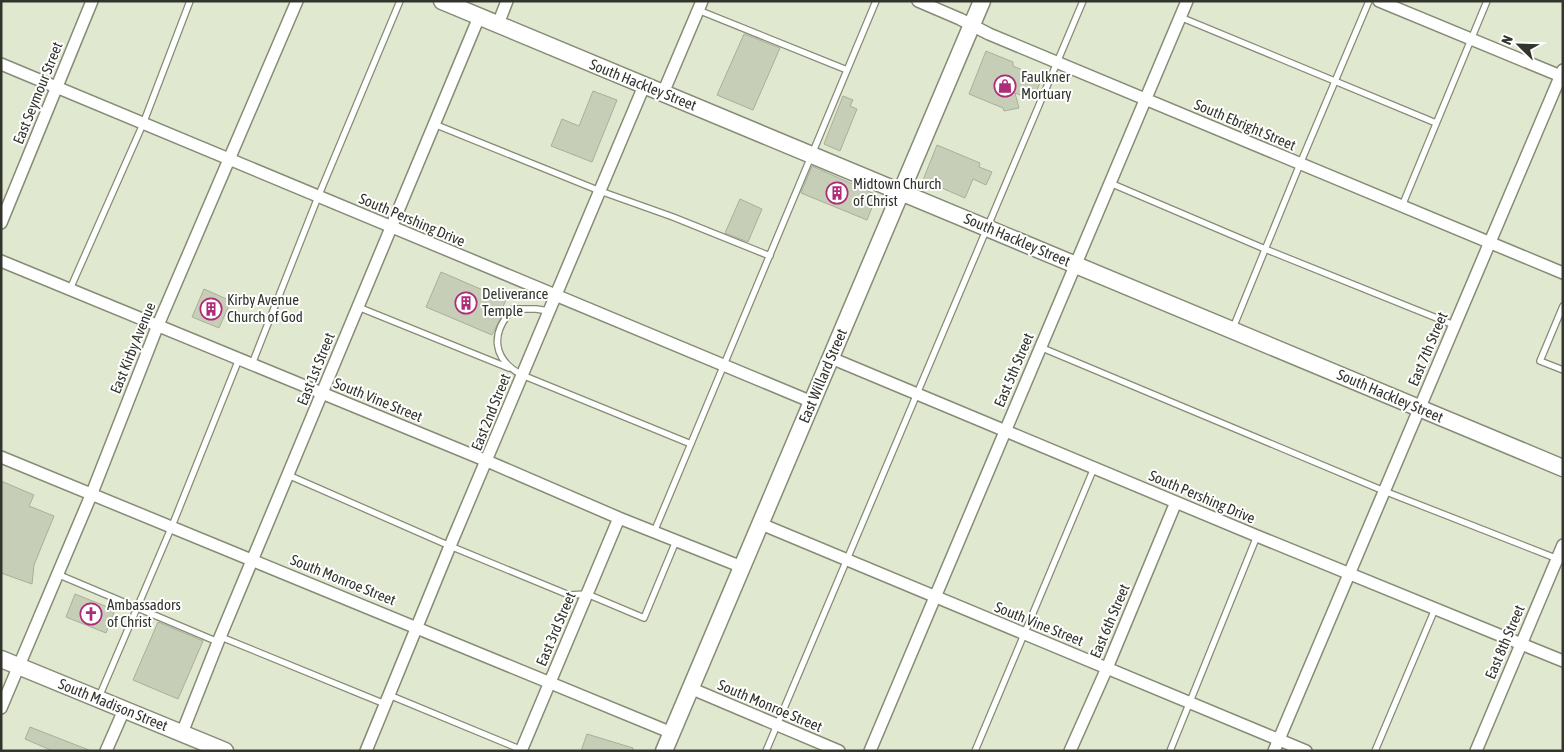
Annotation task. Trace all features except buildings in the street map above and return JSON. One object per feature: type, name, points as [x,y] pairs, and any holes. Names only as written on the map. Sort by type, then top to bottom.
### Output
[{"type":"street","name":"East Seymour Street","points":[[1,223],[92,1]]},
{"type":"street","name":"East Kirby Avenue","points":[[1,708],[92,493],[158,325],[297,1]]},
{"type":"street","name":"South Hackley Street","points":[[442,1],[1563,468]]},
{"type":"street","points":[[498,24],[507,1]]},
{"type":"street","name":"South Ebright Street","points":[[918,1],[1058,63],[1563,273]]},
{"type":"street","name":"East Willard Street","points":[[664,751],[982,1]]},
{"type":"street","name":"East 5th Street","points":[[870,751],[1187,1]]},
{"type":"street","points":[[1386,2],[1472,40],[1562,74]]},
{"type":"street","points":[[663,93],[700,6]]},
{"type":"street","name":"East 1st Street","points":[[182,733],[252,559],[479,17]]},
{"type":"street","name":"South Pershing Drive","points":[[1,64],[812,402]]},
{"type":"street","name":"East 7th Street","points":[[1274,751],[1562,74]]},
{"type":"street","name":"East 2nd Street","points":[[366,751],[450,546],[644,86]]},
{"type":"street","name":"South Vine Street","points":[[1,261],[487,461],[619,518],[742,567]]},
{"type":"street","name":"South Pershing Drive","points":[[831,358],[1257,536],[1563,661]]},
{"type":"street","name":"South Monroe Street","points":[[1,457],[417,626],[672,733]]},
{"type":"street","name":"East 6th Street","points":[[1070,751],[1107,668],[1176,502]]},
{"type":"street","name":"East 3rd Street","points":[[522,750],[619,518]]},
{"type":"street","name":"South Vine Street","points":[[761,524],[1306,751]]},
{"type":"street","name":"East 8th Street","points":[[1476,751],[1521,643],[1560,560],[1563,545]]},
{"type":"street","name":"South Madison Street","points":[[1,659],[225,751]]},
{"type":"street","name":"South Monroe Street","points":[[690,688],[838,751]]},
{"type":"street","points":[[106,751],[124,710]]},
{"type":"lane","points":[[70,289],[143,124],[190,1]]},
{"type":"lane","points":[[252,364],[318,197],[400,1]]},
{"type":"lane","points":[[654,532],[876,1]]},
{"type":"lane","points":[[766,751],[1083,1]]},
{"type":"lane","points":[[1232,330],[1368,1]]},
{"type":"lane","points":[[1402,206],[1487,1]]},
{"type":"lane","points":[[700,6],[847,70]]},
{"type":"lane","points":[[1180,17],[1436,123]]},
{"type":"lane","points":[[434,124],[600,191],[673,217],[770,256]]},
{"type":"lane","points":[[1110,183],[1265,249],[1454,325]]},
{"type":"lane","points":[[1563,306],[1540,360],[1563,370]]},
{"type":"lane","points":[[358,307],[691,444]]},
{"type":"lane","points":[[510,368],[497,349],[497,340],[505,317],[513,309],[549,311]]},
{"type":"lane","points":[[1040,347],[1384,490],[1560,560]]},
{"type":"lane","points":[[98,699],[172,526],[240,359]]},
{"type":"lane","points":[[974,751],[1094,468]]},
{"type":"lane","points":[[288,475],[450,546],[569,595],[587,594],[644,618],[676,541]]},
{"type":"lane","points":[[1170,751],[1257,536]]},
{"type":"lane","points":[[57,574],[136,609],[387,699],[522,750]]},
{"type":"lane","points":[[1375,751],[1436,609]]},
{"type":"place","name":"Faulkner Mortuary","points":[[1005,86]]},
{"type":"place","name":"Midtown Church of Christ","points":[[837,193]]},
{"type":"place","name":"Deliverance Temple","points":[[466,303]]},
{"type":"place","name":"Kirby Avenue Church of God","points":[[211,309]]},
{"type":"place","name":"Ambassadors of Christ","points":[[91,614]]}]
